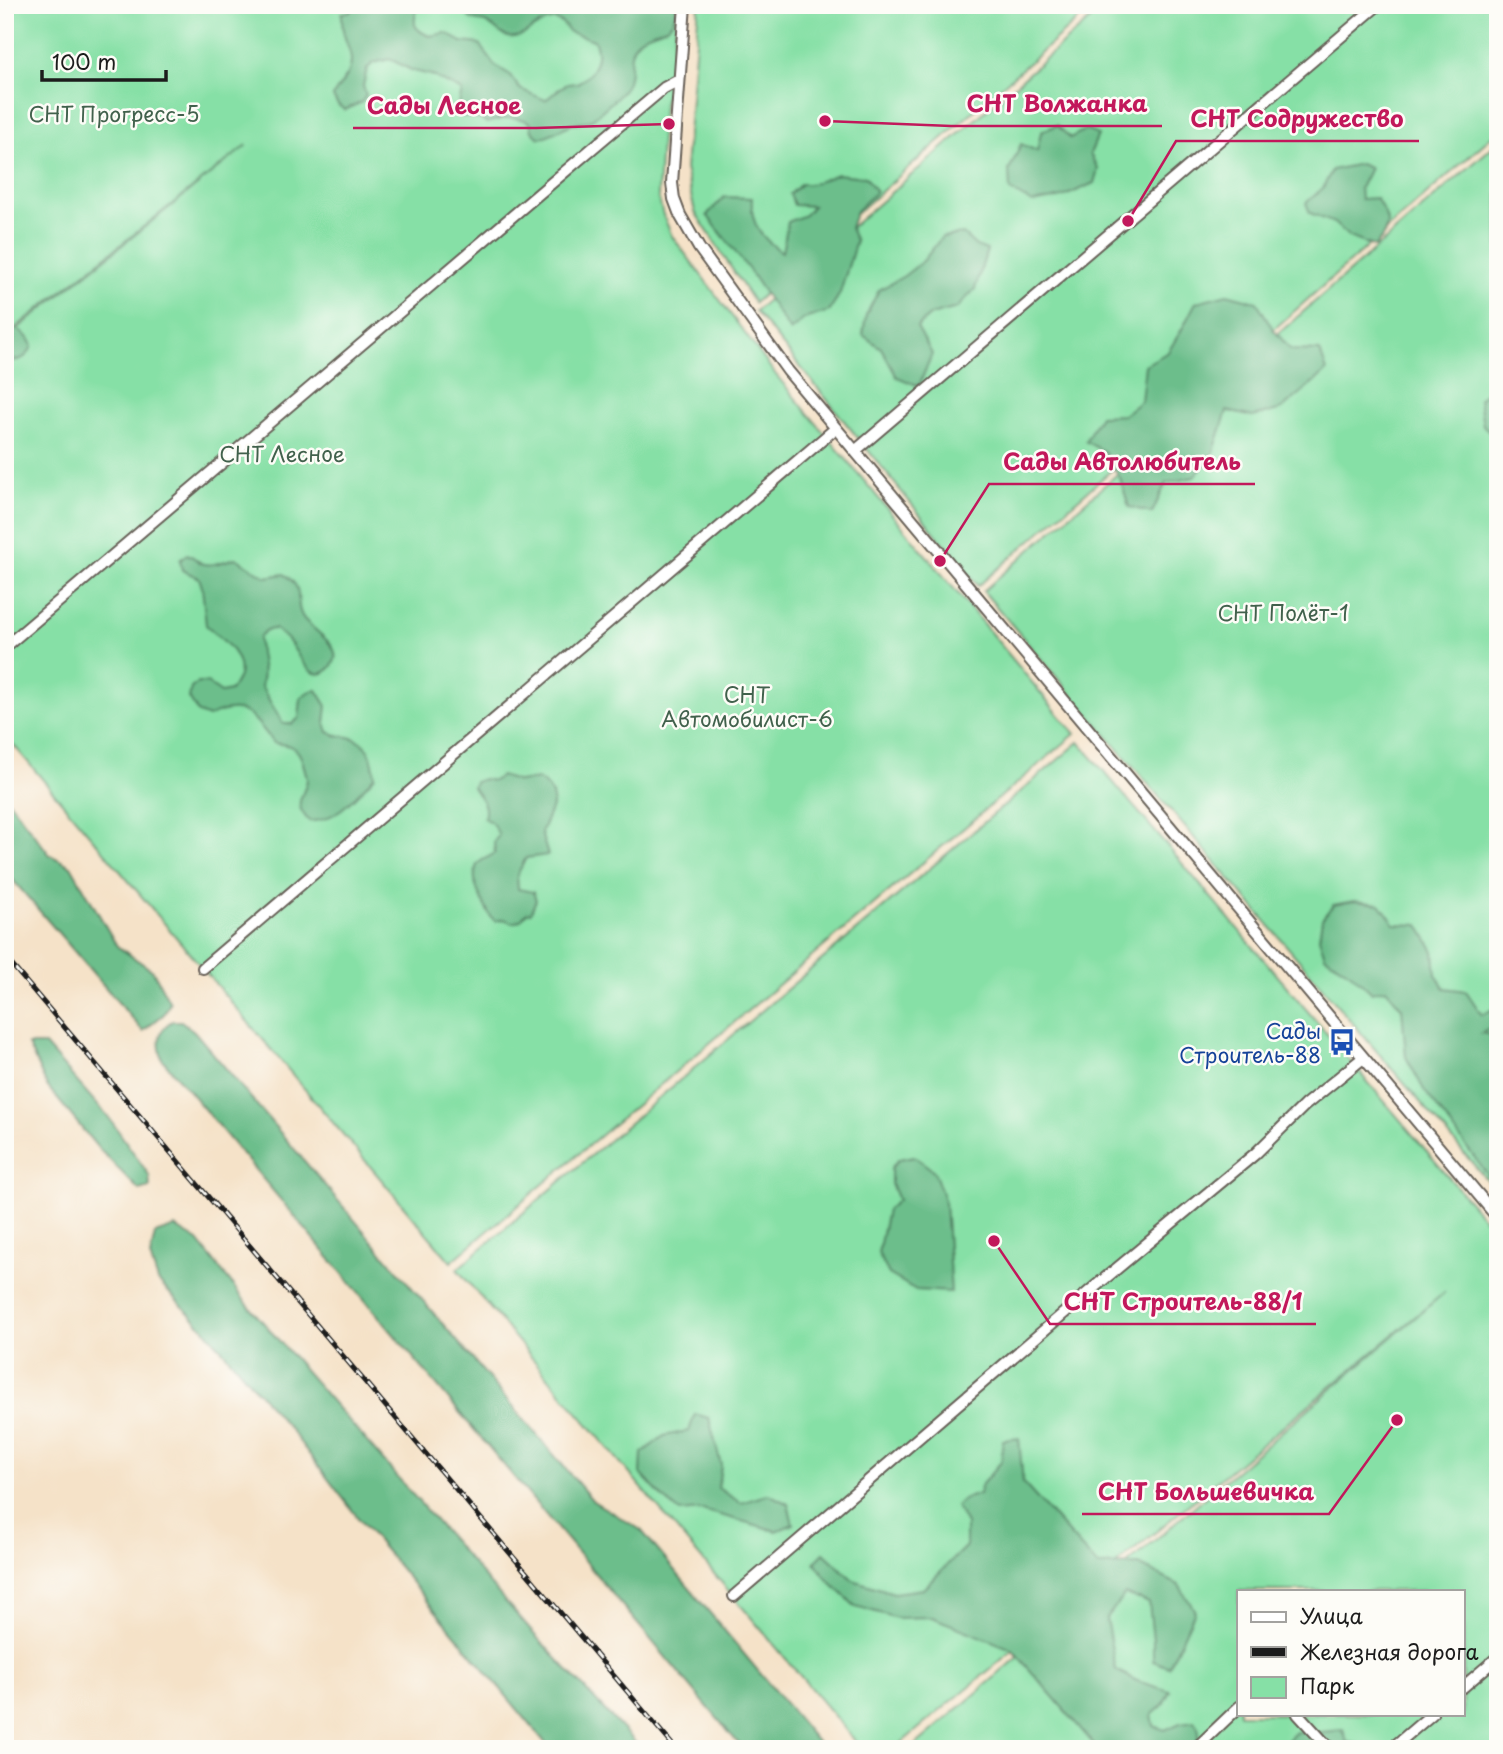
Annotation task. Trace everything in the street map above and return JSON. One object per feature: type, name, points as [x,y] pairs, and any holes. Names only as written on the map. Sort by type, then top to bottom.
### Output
[{"type":"street","points":[[685,5],[672,183],[680,215],[699,248],[772,348],[836,428],[1498,1218]]},
{"type":"street","points":[[855,451],[1378,5]]},
{"type":"street","points":[[5,647],[601,141],[664,89],[679,80]]},
{"type":"street","points":[[203,968],[836,428]]},
{"type":"street","points":[[734,1595],[1091,1290],[1255,1154],[1305,1105],[1363,1058]]},
{"type":"street","points":[[1464,1686],[1498,1657]]},
{"type":"street","points":[[1195,1749],[1237,1709]]},
{"type":"street","points":[[1300,1716],[1330,1749]]},
{"type":"street","points":[[1391,1749],[1430,1716]]},
{"type":"green space","points":[[5,5],[678,5],[670,81],[663,104],[658,196],[672,236],[776,375],[1075,734],[451,1262],[5,735],[5,339],[247,145],[5,336]]},
{"type":"green space","points":[[359,5],[417,5],[415,24],[418,29],[429,36],[446,33],[462,42],[480,44],[494,65],[509,74],[520,89],[545,100],[562,87],[579,82],[589,74],[597,58],[594,40],[569,32],[562,23],[555,20],[540,24],[516,37],[508,37],[488,23],[472,19],[460,8],[437,5],[677,5],[672,22],[667,27],[642,37],[636,43],[631,53],[630,76],[623,91],[614,100],[590,121],[577,123],[539,138],[532,131],[530,122],[524,120],[508,118],[487,123],[462,116],[458,108],[462,91],[390,59],[373,63],[367,69],[363,86],[366,95],[362,102],[345,110],[338,105],[333,97],[347,76],[351,63],[342,13]]},
{"type":"green space","points":[[699,5],[1095,5],[754,303],[695,212],[685,169]]},
{"type":"green space","points":[[1107,5],[1498,5],[1498,131],[978,586],[755,311]]},
{"type":"green space","points":[[1057,125],[1070,138],[1085,130],[1098,135],[1090,154],[1098,169],[1094,183],[1063,197],[1033,203],[1010,190],[1009,170],[1021,144],[1037,151],[1041,132]]},
{"type":"green space","name":"СНТ Полёт-1","points":[[1498,142],[1498,1193],[983,591]]},
{"type":"green space","points":[[1360,164],[1370,168],[1360,188],[1361,199],[1376,198],[1387,223],[1375,247],[1349,237],[1334,223],[1310,213],[1306,203],[1323,188],[1332,170]]},
{"type":"green space","points":[[837,174],[866,177],[876,192],[856,211],[850,228],[856,241],[840,293],[830,311],[804,319],[790,331],[749,270],[707,215],[724,197],[752,198],[753,215],[758,230],[782,252],[788,222],[805,215],[813,206],[794,205],[790,194],[801,184],[812,184]]},
{"type":"green space","points":[[963,234],[976,246],[987,250],[975,289],[957,308],[931,315],[917,327],[932,354],[919,386],[897,377],[881,348],[863,335],[866,315],[879,290],[923,261],[942,237]]},
{"type":"green space","points":[[1227,294],[1257,302],[1273,329],[1291,350],[1320,351],[1327,371],[1282,409],[1253,417],[1227,411],[1213,454],[1194,477],[1166,483],[1152,513],[1129,507],[1120,478],[1105,452],[1085,441],[1100,416],[1123,415],[1141,401],[1145,365],[1168,352],[1196,302]]},
{"type":"green space","points":[[5,327],[18,330],[28,338],[32,346],[25,357],[5,362]]},
{"type":"green space","points":[[1498,380],[1498,440],[1483,425],[1479,399]]},
{"type":"green space","points":[[187,554],[205,564],[236,558],[266,577],[284,574],[295,585],[302,616],[332,646],[335,660],[323,673],[316,673],[310,671],[288,640],[275,629],[266,630],[259,637],[263,673],[261,686],[283,724],[292,724],[299,718],[301,698],[308,692],[317,690],[327,706],[325,723],[328,732],[356,739],[362,742],[369,752],[375,776],[337,813],[318,821],[309,821],[304,814],[300,800],[307,778],[296,750],[274,743],[246,713],[230,710],[208,717],[198,713],[189,698],[191,688],[198,683],[207,683],[221,693],[230,691],[239,676],[240,668],[230,647],[206,625],[199,578],[182,570],[180,560]]},
{"type":"green space","points":[[1079,742],[1498,1235],[1498,1749],[911,1749],[1445,1292],[894,1749],[862,1749],[457,1269]]},
{"type":"green space","points":[[501,776],[519,782],[538,779],[551,792],[553,798],[551,811],[541,833],[548,855],[526,858],[517,875],[518,889],[533,892],[536,900],[531,912],[513,923],[504,919],[495,921],[491,917],[478,892],[475,878],[478,863],[495,853],[494,842],[499,835],[492,823],[484,818],[484,805],[473,787],[475,782],[483,779],[493,781]]},
{"type":"green space","points":[[5,796],[50,855],[71,866],[117,946],[153,971],[170,1003],[164,1014],[143,1031],[5,871]]},
{"type":"green space","points":[[1354,901],[1380,904],[1395,924],[1419,925],[1434,951],[1436,975],[1445,988],[1466,991],[1482,1015],[1498,1006],[1498,1025],[1482,1033],[1498,1036],[1498,1189],[1424,1090],[1406,1057],[1402,1008],[1386,989],[1371,992],[1352,974],[1325,956],[1319,938],[1322,919],[1333,905]]},
{"type":"green space","points":[[172,1021],[181,1021],[194,1031],[593,1501],[641,1530],[823,1749],[743,1749],[162,1059],[161,1033]]},
{"type":"green space","points":[[28,1045],[45,1045],[110,1119],[149,1175],[150,1187],[139,1190],[98,1148],[47,1086]]},
{"type":"green space","points":[[914,1156],[934,1171],[945,1202],[951,1292],[916,1290],[889,1274],[878,1253],[887,1210],[898,1200],[891,1184],[891,1168],[899,1159]]},
{"type":"green space","points":[[175,1227],[198,1241],[249,1306],[531,1631],[641,1749],[551,1749],[359,1519],[292,1432],[208,1333],[158,1281],[150,1257],[155,1234]]},
{"type":"green space","points":[[695,1414],[709,1418],[721,1465],[718,1488],[741,1503],[769,1494],[788,1504],[793,1524],[777,1531],[702,1510],[680,1512],[641,1474],[642,1453],[664,1436],[689,1431]]},
{"type":"green space","points":[[1019,1438],[1023,1483],[1098,1566],[1139,1565],[1179,1585],[1195,1611],[1169,1667],[1153,1661],[1149,1603],[1125,1594],[1106,1619],[1116,1670],[1137,1681],[1170,1691],[1162,1706],[1152,1715],[1154,1726],[1165,1730],[1180,1723],[1194,1721],[1199,1735],[1192,1749],[1098,1749],[1012,1649],[932,1617],[897,1618],[855,1606],[827,1579],[815,1562],[824,1553],[853,1580],[894,1593],[923,1589],[966,1546],[966,1524],[956,1506],[966,1498],[979,1494],[982,1484],[1001,1462],[1003,1440]]},
{"type":"green space","points":[[1343,1730],[1347,1742],[1360,1745],[1363,1749],[1282,1749],[1296,1732]]},
{"type":"railway","points":[[5,957],[676,1749]]},
{"type":"place","name":"СНТ Волжанка","points":[[825,121]]},
{"type":"place","name":"Сады Лесное","points":[[669,124]]},
{"type":"place","name":"СНТ Содружество","points":[[1128,221]]},
{"type":"place","name":"Сады Автолюбитель","points":[[940,561]]},
{"type":"place","name":"Сады Строитель-88","points":[[1342,1042]]},
{"type":"place","name":"СНТ Строитель-88/1","points":[[994,1241]]},
{"type":"place","name":"СНТ Большевичка","points":[[1397,1420]]},
{"type":"park label","name":"СНТ Прогресс-5","points":[[114,113]]},
{"type":"park label","name":"СНТ Лесное","points":[[282,453]]},
{"type":"park label","name":"СНТ Автомобилист-6","points":[[747,706]]}]
